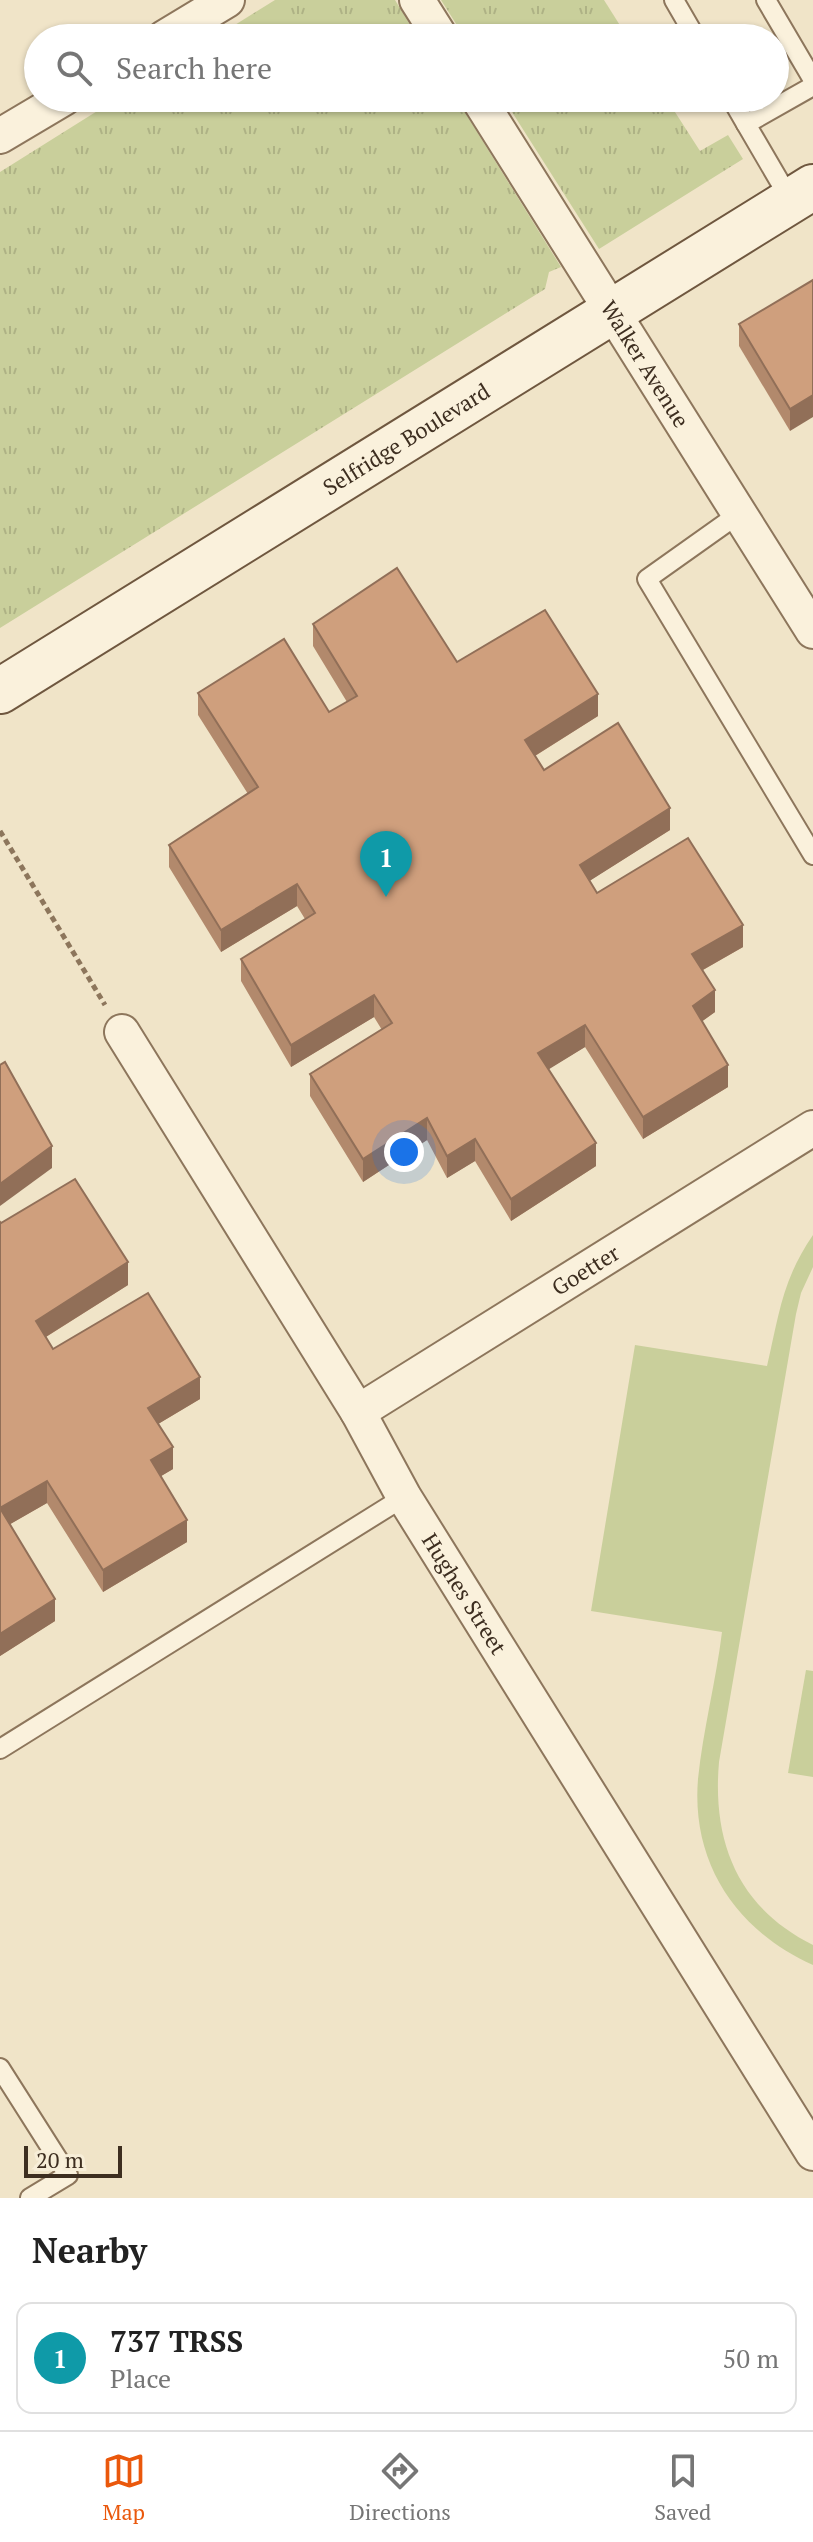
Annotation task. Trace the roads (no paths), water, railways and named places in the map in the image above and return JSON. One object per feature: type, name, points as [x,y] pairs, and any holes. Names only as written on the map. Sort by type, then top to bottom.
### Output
[{"type":"street","points":[[187,24],[227,0]]},
{"type":"street","points":[[417,0],[432,24]]},
{"type":"street","points":[[0,136],[40,112]]},
{"type":"street","name":"Walker Avenue","points":[[487,112],[813,631]]},
{"type":"street","name":"Selfridge Boulevard","points":[[0,691],[802,194]]},
{"type":"street","name":"Hughes Street","points":[[122,1032],[358,1412],[404,1497],[813,2153]]},
{"type":"street","name":"Goetter","points":[[358,1412],[813,1128]]},
{"type":"lane","points":[[674,0],[688,24]]},
{"type":"lane","points":[[766,0],[780,24]]},
{"type":"lane","points":[[789,41],[813,83],[789,98]]},
{"type":"lane","points":[[739,112],[802,194]]},
{"type":"lane","points":[[746,124],[766,112]]},
{"type":"lane","points":[[740,513],[647,579],[813,855]]},
{"type":"lane","points":[[0,1749],[404,1497]]},
{"type":"lane","points":[[0,2068],[68,2175],[30,2198]]},
{"type":"place","name":"737 TRSS","points":[[386,897]]}]
